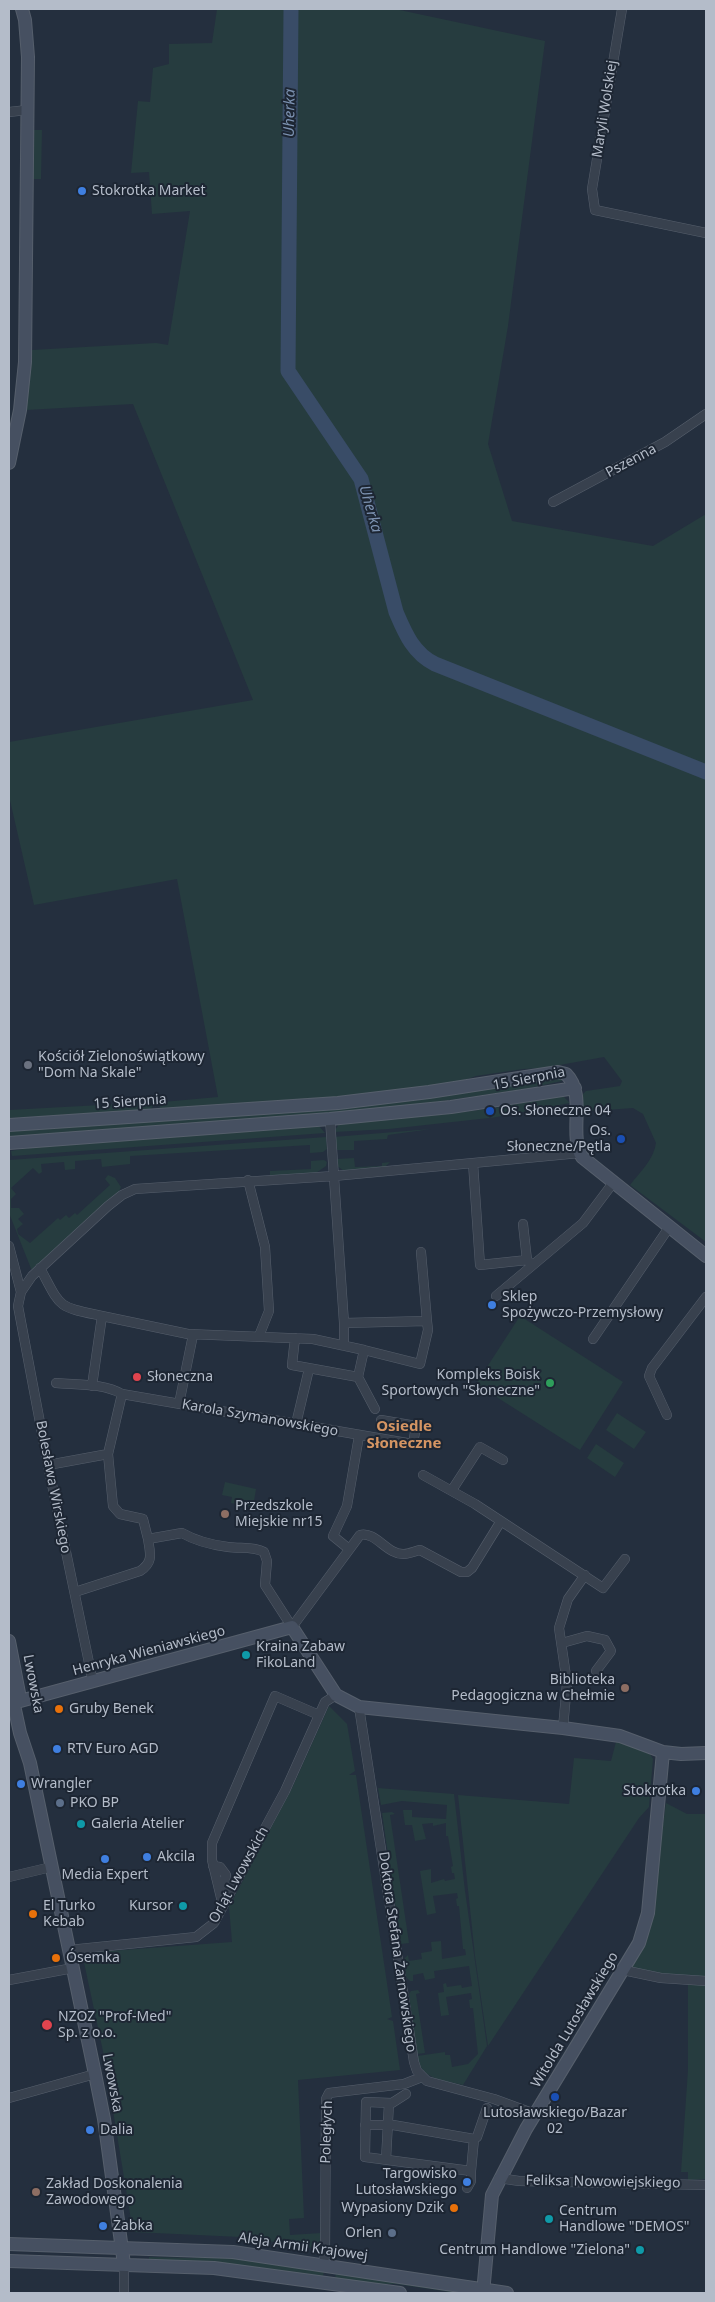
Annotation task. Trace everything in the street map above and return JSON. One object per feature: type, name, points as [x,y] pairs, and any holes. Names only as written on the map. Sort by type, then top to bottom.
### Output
[{"type":"street","points":[[9,463],[20,410],[25,356],[28,57],[25,20],[22,9]]},
{"type":"street","name":"Maryli Wolskiej","points":[[622,9],[592,189],[595,210],[706,233]]},
{"type":"street","points":[[9,112],[27,110]]},
{"type":"street","name":"Pszenna","points":[[553,502],[665,442],[706,414]]},
{"type":"street","name":"15 Sierpnia","points":[[9,1125],[338,1102],[429,1092],[558,1072],[566,1074],[574,1088],[451,1107],[330,1119],[9,1143]]},
{"type":"street","points":[[574,1088],[580,1153],[586,1161],[706,1256]]},
{"type":"street","points":[[330,1119],[344,1346]]},
{"type":"street","points":[[519,1149],[520,1160]]},
{"type":"street","points":[[20,1292],[40,1268],[108,1206],[128,1191],[136,1189],[248,1180],[334,1176],[394,1166],[520,1160],[580,1153]]},
{"type":"street","points":[[473,1163],[480,1265],[530,1263]]},
{"type":"street","points":[[248,1180],[265,1247],[269,1311],[259,1336]]},
{"type":"street","points":[[496,1296],[530,1263],[583,1223],[613,1183]]},
{"type":"street","points":[[523,1224],[530,1263]]},
{"type":"street","points":[[593,1339],[670,1226]]},
{"type":"street","name":"Bolesława Wirskiego","points":[[9,1246],[20,1292],[18,1306],[48,1465],[93,1682]]},
{"type":"street","points":[[40,1268],[60,1305],[67,1309],[193,1335],[313,1339],[420,1364],[428,1330],[421,1252]]},
{"type":"street","points":[[667,1415],[650,1376],[652,1368],[706,1297]]},
{"type":"street","points":[[92,1386],[102,1316]]},
{"type":"street","points":[[344,1323],[427,1321]]},
{"type":"street","points":[[179,1404],[193,1335]]},
{"type":"street","points":[[295,1338],[292,1365],[358,1377]]},
{"type":"street","points":[[364,1350],[358,1377],[375,1409]]},
{"type":"street","points":[[296,1424],[309,1369]]},
{"type":"street","name":"Karola Szymanowskiego","points":[[56,1383],[92,1386],[114,1390],[122,1394],[413,1444],[416,1426],[381,1420]]},
{"type":"street","points":[[75,1592],[140,1571],[149,1565],[151,1558],[143,1519],[120,1514],[113,1506],[108,1454],[122,1394]]},
{"type":"street","points":[[349,1548],[333,1536],[347,1506],[359,1436]]},
{"type":"street","points":[[452,1490],[480,1447],[503,1460]]},
{"type":"street","points":[[48,1465],[108,1454]]},
{"type":"street","points":[[423,1475],[452,1490],[603,1588],[625,1559]]},
{"type":"street","points":[[292,1627],[357,1537],[365,1534],[396,1553],[404,1554],[420,1550],[461,1572],[467,1572],[472,1568],[501,1521]]},
{"type":"street","points":[[148,1539],[182,1533],[194,1540],[230,1547],[255,1548],[264,1552],[267,1561],[265,1585],[336,1695],[359,1707],[562,1728],[620,1736],[663,1752],[681,1754],[706,1753]]},
{"type":"street","points":[[562,1728],[567,1683],[559,1628],[568,1599],[584,1575]]},
{"type":"street","name":"Henryka Wieniawskiego","points":[[17,1702],[292,1627]]},
{"type":"street","points":[[562,1643],[588,1636],[605,1640],[611,1651],[596,1671]]},
{"type":"street","name":"Lwowska","points":[[9,1641],[17,1702],[95,2074],[122,2248],[124,2293]]},
{"type":"street","name":"Lwowska","points":[[9,1682],[17,1702]]},
{"type":"street","name":"Orląt Lwowskich","points":[[68,1950],[196,1937],[214,1923],[222,1901],[285,1791],[325,1702],[336,1695]]},
{"type":"street","points":[[222,1901],[210,1850],[275,1696],[319,1715]]},
{"type":"street","name":"Doktora Stefana Żarnowskiego","points":[[359,1707],[414,2062],[422,2077]]},
{"type":"street","name":"Witolda Lutosławskiego","points":[[483,2291],[489,2207],[492,2195],[535,2114],[640,1943],[648,1913],[663,1752]]},
{"type":"street","points":[[9,1877],[51,1867]]},
{"type":"street","points":[[9,1980],[73,1968]]},
{"type":"street","points":[[623,1970],[661,1978],[706,1981]]},
{"type":"street","points":[[9,2098],[95,2074]]},
{"type":"street","points":[[422,2077],[433,2084],[487,2097],[535,2114]]},
{"type":"street","name":"Poległych","points":[[323,2265],[325,2255],[326,2099],[329,2093],[404,2084],[422,2077]]},
{"type":"street","points":[[406,2094],[389,2103],[366,2102],[365,2157],[472,2171]]},
{"type":"street","points":[[386,2160],[389,2103]]},
{"type":"street","points":[[467,2188],[471,2181],[474,2139],[477,2137],[486,2108]]},
{"type":"street","points":[[365,2125],[388,2126],[474,2139]]},
{"type":"street","name":"Feliksa Nowowiejskiego","points":[[500,2178],[519,2181],[706,2184]]},
{"type":"street","name":"Aleja Armii Krajowej","points":[[9,2244],[233,2252],[483,2291],[507,2293]]},
{"type":"street","points":[[9,2261],[214,2268],[354,2290],[400,2293]]},
{"type":"green space","points":[[217,9],[395,9],[545,41],[508,326],[488,444],[512,521],[653,546],[706,514],[706,1242],[630,1185],[650,1160],[655,1149],[656,1143],[643,1114],[633,1108],[580,1112],[580,1097],[586,1091],[620,1086],[622,1081],[604,1057],[543,1068],[476,1076],[456,1083],[337,1098],[158,1110],[163,1102],[218,1097],[177,879],[34,905],[9,796],[9,742],[253,700],[133,404],[26,410],[32,350],[156,343],[168,345],[190,211],[152,214],[149,172],[131,173],[138,101],[150,102],[153,68],[169,64],[169,44],[212,43]]},
{"type":"green space","points":[[31,130],[42,130],[41,179],[32,179]]},
{"type":"green space","points":[[550,1077],[561,1079],[562,1081],[525,1089],[366,1112],[9,1139],[9,1131]]},
{"type":"green space","points":[[556,1096],[564,1097],[570,1103],[491,1118],[495,1108]]},
{"type":"green space","points":[[156,1102],[150,1110],[9,1118],[9,1110]]},
{"type":"green space","points":[[486,1109],[487,1112],[492,1111],[489,1118],[389,1129],[334,1132],[339,1124]]},
{"type":"green space","points":[[319,1126],[325,1133],[12,1156],[11,1151],[57,1143]]},
{"type":"green space","points":[[431,1129],[388,1135],[387,1139],[354,1141],[354,1150],[336,1150],[333,1137]]},
{"type":"green space","points":[[326,1137],[327,1149],[323,1152],[310,1153],[310,1145],[130,1156],[130,1164],[102,1167],[101,1159],[75,1161],[75,1169],[65,1170],[64,1162],[41,1164],[42,1172],[39,1174],[33,1168],[11,1188],[16,1194],[11,1199],[11,1208],[19,1208],[24,1214],[18,1219],[23,1224],[17,1229],[18,1234],[30,1243],[58,1218],[60,1220],[66,1215],[69,1218],[75,1213],[77,1215],[110,1185],[105,1179],[108,1175],[115,1178],[121,1187],[118,1193],[32,1271],[9,1213],[9,1160]]},
{"type":"green space","points":[[354,1158],[355,1167],[382,1166],[382,1163],[390,1162],[384,1168],[344,1171],[336,1165],[337,1159]]},
{"type":"green space","points":[[324,1160],[327,1162],[326,1166],[316,1173],[270,1177],[270,1171],[311,1169],[311,1161]]},
{"type":"green space","name":"Kompleks Boisk Sportowych \"Słoneczne\"","points":[[520,1316],[623,1382],[580,1450],[476,1384]]},
{"type":"green space","points":[[617,1413],[646,1432],[634,1449],[606,1430]]},
{"type":"green space","points":[[596,1444],[624,1463],[615,1477],[587,1458]]},
{"type":"green space","points":[[225,1482],[256,1489],[253,1507],[231,1503],[232,1497],[222,1495]]},
{"type":"green space","points":[[329,1706],[347,1724],[355,1771],[349,1775],[356,1775],[392,2017],[387,2019],[393,2021],[400,2070],[298,2080],[304,2218],[289,2219],[290,2235],[321,2233],[321,2249],[241,2237],[133,2232],[104,2056],[82,1953],[232,1942],[229,1907],[293,1786]]},
{"type":"green space","points":[[616,1742],[643,1749],[653,1759],[649,1807],[639,1818],[488,2046],[475,1956],[458,1795],[569,1804],[574,1758],[611,1761]]},
{"type":"green space","points":[[378,1788],[454,1794],[465,1891],[487,2046],[463,2085],[434,2078],[423,2070],[417,2056],[445,2052],[445,2055],[450,2055],[452,2067],[468,2064],[478,2054],[473,2008],[470,2008],[469,2000],[472,1999],[471,1993],[446,1997],[449,2015],[441,2016],[438,1993],[444,1992],[443,1984],[446,1983],[447,1987],[461,1985],[462,1988],[472,1986],[469,1966],[434,1971],[435,1978],[425,1980],[423,1973],[413,1975],[413,1981],[410,1981],[406,1977],[404,1959],[408,1955],[409,1961],[422,1959],[421,1953],[432,1951],[431,1942],[441,1941],[442,1959],[466,1955],[465,1949],[463,1949],[459,1906],[457,1906],[456,1899],[458,1898],[457,1893],[433,1896],[436,1913],[427,1915],[420,1871],[431,1869],[431,1883],[444,1879],[445,1881],[455,1879],[451,1867],[453,1866],[448,1836],[446,1836],[446,1823],[433,1826],[433,1823],[422,1824],[426,1839],[415,1841],[412,1825],[405,1825],[403,1810],[412,1810],[412,1817],[446,1819],[447,1805],[402,1801],[381,1805]]},
{"type":"green space","points":[[666,1803],[687,1814],[706,1814],[706,2179],[688,2180],[688,2172],[681,2172],[688,2070],[688,1978],[631,1968],[649,1924]]},
{"type":"green space","points":[[392,1812],[395,1814],[390,1815],[409,1943],[401,1944],[382,1813]]},
{"type":"green space","points":[[418,1990],[420,1993],[416,1994],[425,2053],[417,2054],[409,1994],[411,1991]]},
{"type":"green space","points":[[217,2255],[324,2270],[323,2277],[217,2262],[149,2260],[149,2257],[190,2258]]},
{"type":"green space","points":[[336,2272],[457,2290],[457,2293],[396,2284],[372,2284],[335,2279]]},
{"type":"waterway","name":"Uherka","points":[[291,9],[288,371],[361,479],[396,612],[406,635],[415,648],[435,664],[706,772]]},
{"type":"place","name":"Stokrotka Market","points":[[82,191]]},
{"type":"place","name":"Kościół Zielonoświątkowy \"Dom Na Skale\"","points":[[28,1065]]},
{"type":"place","name":"Os. Słoneczne 04","points":[[490,1111]]},
{"type":"place","name":"Os. Słoneczne/Pętla","points":[[621,1139]]},
{"type":"place","name":"Sklep Spożywczo-Przemysłowy","points":[[492,1305]]},
{"type":"place","name":"Słoneczna","points":[[137,1377]]},
{"type":"place","name":"Kompleks Boisk Sportowych \"Słoneczne\"","points":[[550,1383]]},
{"type":"place","name":"Przedszkole Miejskie nr15","points":[[225,1514]]},
{"type":"place","name":"Kraina Zabaw FikoLand","points":[[246,1655]]},
{"type":"place","name":"Biblioteka Pedagogiczna w Chełmie","points":[[625,1688]]},
{"type":"place","name":"Gruby Benek","points":[[59,1709]]},
{"type":"place","name":"RTV Euro AGD","points":[[57,1749]]},
{"type":"place","name":"Wrangler","points":[[21,1784]]},
{"type":"place","name":"Stokrotka","points":[[696,1791]]},
{"type":"place","name":"PKO BP","points":[[60,1803]]},
{"type":"place","name":"Galeria Atelier","points":[[81,1824]]},
{"type":"place","name":"Akcila","points":[[147,1857]]},
{"type":"place","name":"Media Expert","points":[[105,1859]]},
{"type":"place","name":"Kursor","points":[[183,1906]]},
{"type":"place","name":"El Turko Kebab","points":[[33,1914]]},
{"type":"place","name":"Ósemka","points":[[56,1958]]},
{"type":"place","name":"NZOZ \"Prof-Med\" Sp. z o.o.","points":[[47,2025]]},
{"type":"place","name":"Lutosławskiego/Bazar 02","points":[[555,2097]]},
{"type":"place","name":"Dalia","points":[[90,2130]]},
{"type":"place","name":"Targowisko Lutosławskiego","points":[[467,2182]]},
{"type":"place","name":"Zakład Doskonalenia Zawodowego","points":[[36,2192]]},
{"type":"place","name":"Wypasiony Dzik","points":[[454,2208]]},
{"type":"place","name":"Centrum Handlowe \"DEMOS\"","points":[[549,2219]]},
{"type":"place","name":"Żabka","points":[[103,2226]]},
{"type":"place","name":"Orlen","points":[[392,2233]]},
{"type":"place","name":"Centrum Handlowe \"Zielona\"","points":[[640,2250]]},
{"type":"district","name":"Osiedle Słoneczne","points":[[404,1436]]}]
